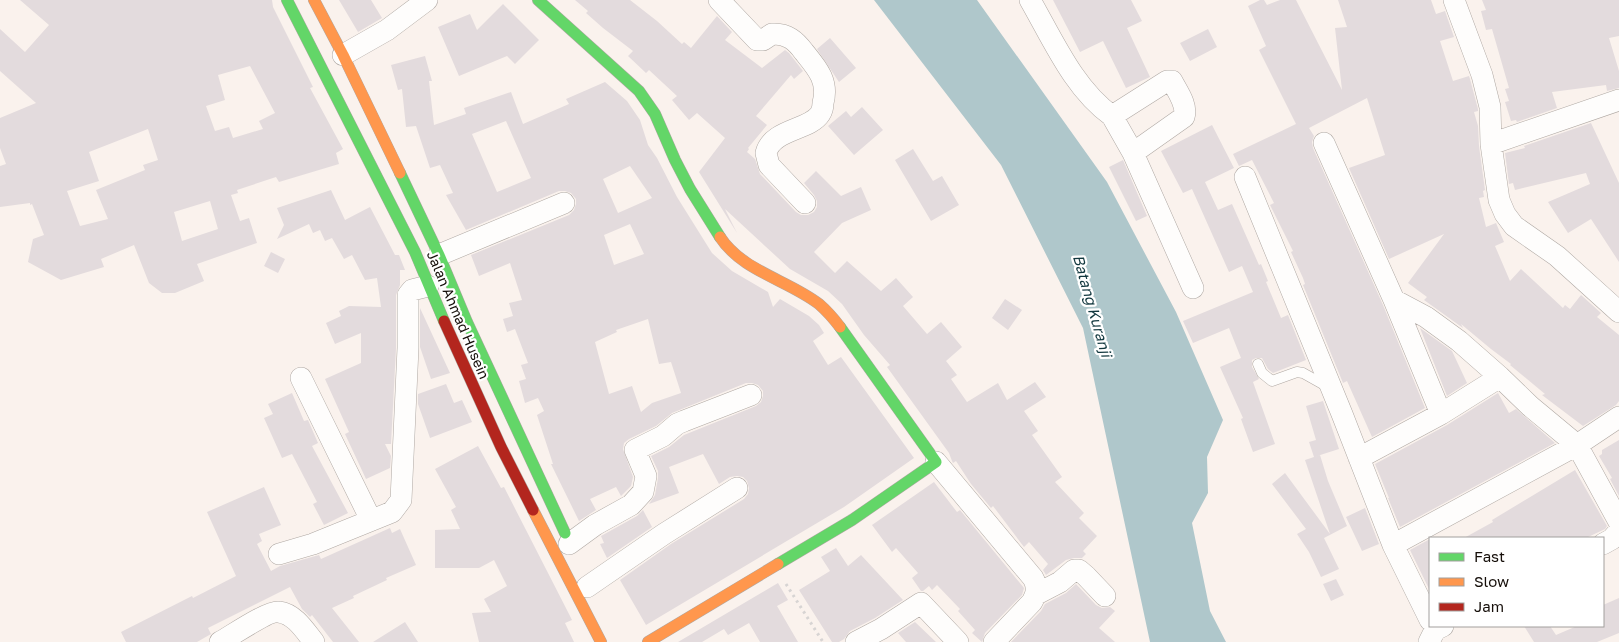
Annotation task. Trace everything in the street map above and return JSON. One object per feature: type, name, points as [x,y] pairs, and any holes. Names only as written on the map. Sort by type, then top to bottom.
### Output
[{"type":"main road","name":"Jalan Ahmad Husein","points":[[287,0],[415,252],[428,286],[501,447],[601,642]]},
{"type":"main road","name":"Jalan Ahmad Husein","points":[[314,0],[343,55],[439,255],[467,322],[571,548]]},
{"type":"main road","points":[[538,0],[639,91],[655,114],[690,189],[725,244],[740,258],[804,294],[831,316],[936,462],[852,520],[648,642]]},
{"type":"main road","points":[[602,618],[613,642]]},
{"type":"street","points":[[343,55],[387,30],[427,0]]},
{"type":"street","points":[[719,0],[757,40],[763,40],[772,34],[785,35],[797,42],[821,73],[826,94],[820,114],[811,121],[783,134],[770,144],[766,153],[769,166],[805,203]]},
{"type":"street","points":[[1030,0],[1063,58],[1087,94],[1112,116],[1133,153],[1194,288]]},
{"type":"street","points":[[1454,0],[1482,75],[1490,107],[1491,144],[1499,200],[1514,226],[1557,256],[1619,312]]},
{"type":"street","points":[[1112,116],[1167,81],[1172,81],[1185,107],[1184,117],[1133,153]]},
{"type":"street","points":[[1491,144],[1619,100]]},
{"type":"street","points":[[1324,143],[1394,300],[1441,414]]},
{"type":"street","points":[[1244,177],[1332,389],[1393,545],[1429,619]]},
{"type":"street","points":[[439,255],[564,203]]},
{"type":"street","points":[[280,554],[313,544],[392,512],[401,500],[408,348],[408,295],[412,290],[428,286]]},
{"type":"street","points":[[1394,300],[1426,318],[1452,336],[1577,445],[1619,522]]},
{"type":"street","points":[[1359,458],[1441,414],[1500,377]]},
{"type":"street","points":[[301,378],[371,520]]},
{"type":"street","points":[[571,548],[595,525],[631,506],[643,492],[646,476],[634,450],[663,436],[677,424],[751,395]]},
{"type":"street","points":[[1393,545],[1577,445],[1619,417]]},
{"type":"street","points":[[936,462],[1033,578],[1037,585],[1037,594]]},
{"type":"street","points":[[587,587],[664,534],[737,488]]},
{"type":"street","points":[[1604,543],[1612,539],[1619,531]]},
{"type":"street","points":[[994,642],[1037,594],[1060,582],[1074,570],[1079,570],[1105,596]]},
{"type":"street","points":[[856,642],[882,629],[920,603],[958,642]]},
{"type":"street","points":[[220,642],[267,615],[276,612],[293,618],[314,642]]},
{"type":"lane","points":[[1258,364],[1262,373],[1272,381],[1297,372],[1303,373],[1332,389]]},
{"type":"path","points":[[775,567],[823,642]]},
{"type":"water","name":"Batang Kuranji","points":[[874,0],[977,0],[1107,182],[1176,312],[1223,420],[1207,457],[1208,493],[1192,523],[1210,611],[1226,642],[1150,642],[1083,328],[1001,165]]},
{"type":"building","points":[[20,0],[272,0],[273,7],[313,87],[310,88],[343,149],[336,153],[339,164],[279,182],[276,177],[237,190],[238,193],[231,195],[240,221],[249,218],[257,243],[197,264],[204,281],[175,293],[162,293],[149,283],[134,245],[101,259],[104,267],[61,280],[28,262],[33,239],[44,235],[32,204],[0,207],[0,166],[6,164],[0,148],[0,118],[36,103],[0,71],[0,29],[25,52],[49,25]],"holes":[[[250,66],[275,113],[259,121],[263,129],[233,138],[229,127],[215,131],[206,106],[225,100],[218,75]],[[148,129],[158,160],[143,165],[145,170],[96,190],[108,219],[80,226],[67,191],[99,181],[89,152]],[[210,201],[218,229],[182,241],[174,212]]]},
{"type":"building","points":[[339,0],[371,0],[382,18],[358,32]]},
{"type":"building","points":[[575,0],[630,0],[682,44],[684,42],[691,48],[717,16],[732,32],[725,40],[762,68],[785,50],[789,53],[803,71],[794,79],[791,75],[756,116],[767,125],[748,148],[747,152],[755,159],[760,174],[801,215],[808,215],[814,212],[817,207],[814,195],[804,183],[816,171],[841,196],[861,187],[871,210],[842,223],[814,252],[835,273],[847,261],[881,291],[896,278],[913,297],[903,306],[927,334],[941,322],[962,347],[946,361],[957,375],[951,379],[967,402],[998,383],[1007,400],[1035,382],[1046,397],[1024,411],[1038,431],[1032,435],[1062,477],[1055,482],[1084,513],[1079,518],[1097,536],[1083,551],[1086,554],[1082,558],[1066,560],[1046,575],[1043,570],[1048,564],[1029,542],[1024,547],[993,506],[991,508],[971,484],[956,461],[953,463],[949,453],[887,367],[890,365],[864,335],[842,304],[828,291],[790,269],[725,209],[737,233],[699,172],[725,138],[697,113],[689,120],[672,100],[677,96],[649,70],[646,73],[628,56],[633,51],[603,28]]},
{"type":"building","points":[[1053,0],[1131,0],[1142,21],[1127,28],[1150,77],[1126,88],[1103,41],[1080,52]]},
{"type":"building","points":[[1264,0],[1267,5],[1280,0],[1296,0],[1342,90],[1335,28],[1347,27],[1338,0],[1431,0],[1436,14],[1445,11],[1454,37],[1440,41],[1453,81],[1469,76],[1478,109],[1478,111],[1474,112],[1478,126],[1485,190],[1483,191],[1484,197],[1479,198],[1486,227],[1496,223],[1504,242],[1495,246],[1510,281],[1521,269],[1563,308],[1565,305],[1570,309],[1581,295],[1601,313],[1597,317],[1619,335],[1619,401],[1616,405],[1583,426],[1542,395],[1545,394],[1461,324],[1463,328],[1424,300],[1427,297],[1408,283],[1444,234],[1389,259],[1349,168],[1385,155],[1367,98],[1309,128],[1314,136],[1313,148],[1383,305],[1425,408],[1372,437],[1347,381],[1343,383],[1303,285],[1305,284],[1303,278],[1291,252],[1293,251],[1270,205],[1274,203],[1252,160],[1239,166],[1233,154],[1296,124],[1259,50],[1266,46],[1248,6]]},
{"type":"building","points":[[1482,0],[1619,0],[1619,36],[1609,38],[1619,71],[1619,88],[1607,91],[1606,85],[1552,92],[1557,108],[1517,122],[1516,120],[1511,121],[1505,102],[1509,101],[1505,89],[1509,88],[1492,29],[1486,30],[1481,11],[1486,10]]},
{"type":"building","points":[[503,4],[539,40],[515,64],[507,56],[459,76],[438,27],[470,14],[477,30]]},
{"type":"building","points":[[1208,29],[1217,47],[1190,61],[1180,43]]},
{"type":"building","points":[[830,38],[856,68],[839,82],[817,49]]},
{"type":"building","points":[[425,56],[432,81],[429,81],[434,125],[466,114],[464,108],[511,92],[523,124],[569,104],[566,99],[605,82],[627,101],[640,120],[648,145],[657,158],[677,197],[712,253],[732,271],[768,292],[773,307],[780,299],[809,316],[819,325],[824,333],[813,341],[828,365],[841,357],[914,458],[844,507],[646,625],[620,580],[671,544],[744,499],[748,494],[749,488],[747,481],[743,477],[737,476],[730,477],[719,484],[703,454],[669,467],[679,493],[649,504],[655,495],[658,478],[658,471],[651,456],[669,447],[684,435],[756,406],[761,402],[763,391],[758,385],[746,383],[672,413],[656,426],[629,439],[624,443],[623,449],[633,477],[631,486],[621,496],[616,487],[590,499],[596,510],[579,521],[551,464],[553,464],[537,415],[544,411],[538,398],[525,403],[519,381],[526,379],[521,365],[528,363],[515,329],[507,332],[503,319],[513,316],[509,303],[522,300],[510,263],[479,276],[471,255],[569,215],[574,210],[576,199],[571,193],[559,191],[466,230],[446,195],[453,193],[440,165],[430,168],[416,126],[406,127],[402,89],[398,90],[391,65]],"holes":[[[506,121],[531,178],[497,192],[472,134]],[[630,166],[652,198],[618,213],[603,179]],[[630,224],[644,254],[614,265],[604,235]],[[648,319],[659,364],[671,362],[681,393],[652,403],[641,412],[632,386],[609,394],[595,342],[617,332],[616,330]]]},
{"type":"building","points":[[862,107],[883,130],[854,155],[828,126],[846,111],[851,117]]},
{"type":"building","points":[[1591,123],[1619,183],[1619,262],[1591,219],[1568,233],[1548,202],[1590,184],[1586,173],[1515,190],[1513,183],[1509,184],[1505,153],[1525,148],[1524,146]]},
{"type":"building","points":[[1212,125],[1234,168],[1205,182],[1218,210],[1232,204],[1259,265],[1261,264],[1268,281],[1266,282],[1281,318],[1288,315],[1306,360],[1273,373],[1268,369],[1262,358],[1252,360],[1252,367],[1259,379],[1253,382],[1275,444],[1253,452],[1241,419],[1243,418],[1220,367],[1241,358],[1229,328],[1193,343],[1183,321],[1253,292],[1242,266],[1229,272],[1192,189],[1183,193],[1161,151]]},
{"type":"building","points":[[913,149],[933,181],[942,176],[959,205],[931,221],[895,160]]},
{"type":"building","points":[[1123,160],[1147,216],[1136,221],[1109,167]]},
{"type":"building","points":[[331,190],[345,220],[370,207],[395,255],[399,255],[405,270],[400,270],[400,285],[396,295],[396,348],[391,444],[385,444],[391,456],[390,468],[366,479],[345,434],[349,432],[325,379],[361,363],[361,333],[335,344],[326,323],[341,316],[339,311],[349,306],[381,307],[377,278],[365,280],[352,255],[344,259],[332,238],[325,241],[320,230],[313,233],[309,224],[277,239],[284,225],[277,208]]},
{"type":"building","points":[[271,252],[285,259],[278,273],[264,266]]},
{"type":"building","points":[[1005,299],[1022,310],[1008,330],[992,318]]},
{"type":"building","points":[[420,308],[450,373],[431,379],[420,347]]},
{"type":"building","points":[[1420,328],[1452,351],[1467,383],[1447,396]]},
{"type":"building","points":[[446,384],[454,403],[462,400],[472,422],[430,438],[418,404],[418,394]]},
{"type":"building","points":[[292,393],[304,421],[308,420],[318,443],[312,446],[348,513],[324,525],[313,504],[317,502],[292,454],[282,458],[264,418],[273,414],[268,404]]},
{"type":"building","points":[[1498,393],[1509,413],[1516,409],[1555,443],[1400,527],[1375,464],[1447,425]]},
{"type":"building","points":[[1323,401],[1339,449],[1314,457],[1309,442],[1316,440],[1306,406]]},
{"type":"building","points":[[1619,440],[1619,496],[1610,479],[1612,478],[1599,456],[1602,454],[1602,450]]},
{"type":"building","points":[[478,446],[501,488],[504,487],[572,620],[565,623],[574,642],[479,642],[472,613],[491,612],[484,599],[507,586],[494,560],[479,568],[435,568],[435,530],[460,529],[451,510],[456,507],[435,469]]},
{"type":"building","points":[[1320,455],[1328,481],[1347,526],[1324,538],[1339,569],[1321,577],[1309,552],[1297,534],[1306,529],[1272,484],[1285,473],[1330,534],[1305,460]]},
{"type":"building","points":[[1575,470],[1607,526],[1605,529],[1588,537],[1466,537],[1493,522],[1492,520]]},
{"type":"building","points":[[934,482],[957,512],[960,510],[1024,588],[1022,595],[985,633],[982,642],[972,633],[975,630],[958,611],[960,609],[937,585],[932,590],[929,586],[921,591],[912,578],[918,573],[896,548],[892,552],[872,525]]},
{"type":"building","points":[[264,487],[281,525],[259,534],[262,541],[257,544],[271,571],[280,566],[319,555],[321,559],[390,528],[392,533],[400,529],[416,565],[386,578],[387,580],[332,608],[359,642],[333,642],[312,615],[310,617],[302,609],[290,587],[208,628],[211,634],[197,642],[126,642],[121,632],[236,576],[207,512]]},
{"type":"building","points":[[1365,508],[1379,544],[1362,551],[1346,517]]},
{"type":"building","points":[[643,510],[652,527],[607,558],[600,544],[604,543],[601,536],[637,516]]},
{"type":"building","points":[[1429,540],[1429,589],[1410,550]]},
{"type":"building","points":[[836,548],[848,566],[861,555],[903,600],[850,631],[839,642],[832,642],[799,590],[830,571],[821,557]]},
{"type":"building","points":[[1336,579],[1344,595],[1331,601],[1323,584]]},
{"type":"building","points":[[778,583],[788,600],[777,606],[798,642],[760,642],[749,623],[728,635],[724,629],[702,642],[678,642]]},
{"type":"building","points":[[1076,584],[1096,605],[1102,608],[1110,607],[1115,611],[1099,628],[1115,642],[1011,642],[1041,611],[1045,604],[1066,593]]},
{"type":"building","points":[[1619,598],[1619,633],[1597,642],[1534,642],[1525,627],[1551,627],[1556,635],[1575,627],[1604,627],[1604,605]]},
{"type":"building","points":[[405,622],[418,642],[373,642]]},
{"type":"building","points":[[915,622],[936,642],[906,642],[898,633]]},
{"type":"traffic: fast","points":[[287,0],[415,252],[444,321]]},
{"type":"traffic: fast","points":[[538,0],[639,91],[655,114],[690,189],[720,237]]},
{"type":"traffic: fast","points":[[400,173],[565,533]]},
{"type":"traffic: fast","points":[[778,564],[852,520],[936,462],[840,327]]},
{"type":"traffic: slow","points":[[314,0],[400,173]]},
{"type":"traffic: slow","points":[[720,237],[729,249],[753,267],[819,304],[840,327]]},
{"type":"traffic: slow","points":[[533,510],[601,642]]},
{"type":"traffic: slow","points":[[648,642],[778,564]]},
{"type":"traffic: jam","points":[[444,321],[501,447],[533,510]]}]
